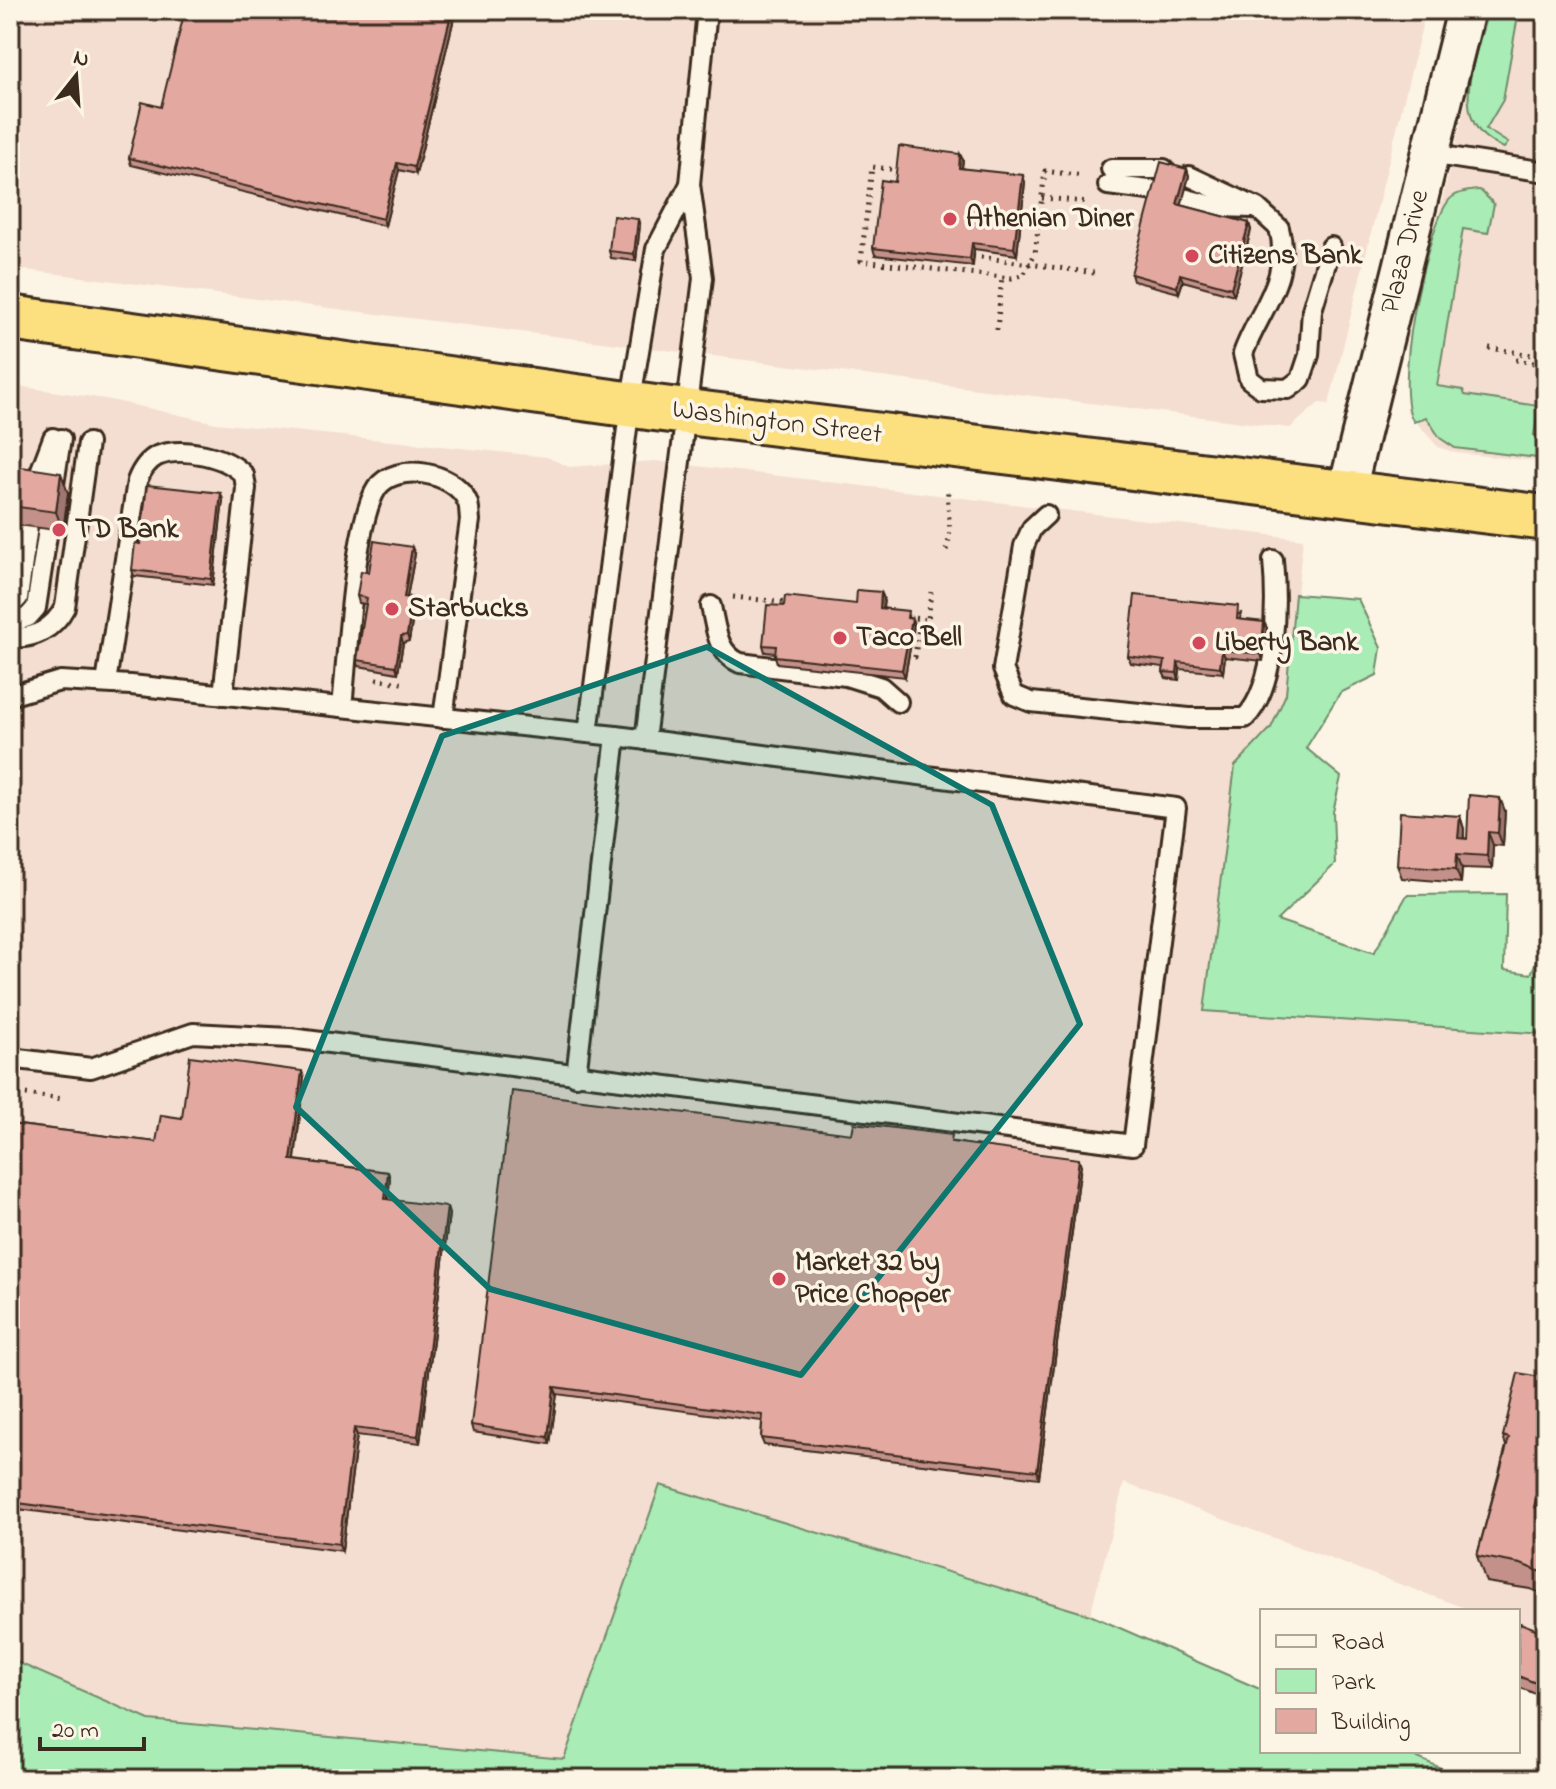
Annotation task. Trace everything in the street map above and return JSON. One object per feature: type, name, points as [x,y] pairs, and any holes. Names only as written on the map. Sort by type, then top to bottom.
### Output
[{"type":"highway","name":"Washington Street","points":[[10,318],[630,405],[1546,518]]},
{"type":"street","name":"Plaza Drive","points":[[1346,494],[1466,10]]},
{"type":"lane","points":[[645,740],[703,278],[690,184],[707,10]]},
{"type":"lane","points":[[1430,154],[1546,172]]},
{"type":"lane","points":[[1105,184],[1164,169]]},
{"type":"lane","points":[[1189,176],[1257,208],[1272,219],[1282,239],[1270,303],[1243,354],[1243,366],[1255,385],[1278,391],[1301,379],[1309,355],[1312,310],[1331,247]]},
{"type":"lane","points":[[588,733],[630,405],[656,249],[690,184]]},
{"type":"lane","points":[[1105,184],[1157,191]]},
{"type":"lane","points":[[1183,198],[1217,207],[1257,208]]},
{"type":"lane","points":[[34,488],[57,438],[53,491]]},
{"type":"lane","points":[[10,637],[28,636],[51,627],[65,607],[88,443]]},
{"type":"lane","points":[[106,683],[137,481],[148,463],[158,456],[185,454],[224,459],[244,475],[246,488],[223,695]]},
{"type":"lane","points":[[342,707],[366,517],[379,485],[410,473],[441,478],[458,489],[468,502],[470,520],[443,718]]},
{"type":"lane","points":[[1046,515],[1032,528],[1024,546],[1003,669],[1014,695],[1031,702],[1189,718],[1238,721],[1245,718],[1259,695],[1271,651],[1276,596],[1273,560]]},
{"type":"lane","points":[[10,606],[18,598],[28,526]]},
{"type":"lane","points":[[10,623],[28,617],[36,608],[48,529]]},
{"type":"lane","points":[[719,601],[721,648],[728,658],[740,663],[857,678],[881,687],[898,702]]},
{"type":"lane","points":[[10,696],[60,681],[106,683],[616,736],[1176,808],[1133,1145],[290,1038],[193,1033],[91,1068],[10,1058]]},
{"type":"lane","points":[[576,1076],[616,736]]},
{"type":"path","points":[[899,170],[872,167],[861,261],[1002,276],[1024,274],[1031,264],[1045,171],[1105,184]]},
{"type":"path","points":[[1042,198],[1105,184]]},
{"type":"path","points":[[973,256],[1094,273]]},
{"type":"path","points":[[997,330],[1002,276]]},
{"type":"path","points":[[1516,360],[1544,365],[1546,343]]},
{"type":"path","points":[[1489,348],[1544,357]]},
{"type":"path","points":[[946,550],[951,529],[946,515],[948,491]]},
{"type":"path","points":[[896,616],[928,620],[931,592]]},
{"type":"path","points":[[719,601],[800,604]]},
{"type":"path","points":[[414,612],[432,615]]},
{"type":"path","points":[[907,656],[915,657],[920,619]]},
{"type":"path","points":[[10,1092],[63,1099]]},
{"type":"highlighted area","points":[[707,647],[992,805],[1080,1024],[801,1375],[490,1289],[296,1107],[442,736]]},
{"type":"shaded area","points":[[10,10],[1426,10],[1329,404],[1319,403],[1290,428],[10,268]]},
{"type":"shaded area","points":[[1488,10],[1546,10],[1546,462],[1456,453],[1438,447],[1407,412],[1407,346]]},
{"type":"shaded area","points":[[10,385],[106,399],[216,423],[547,457],[569,467],[655,461],[1303,539],[1286,694],[1271,728],[1235,766],[1204,1011],[1546,1034],[1546,1638],[1520,1629],[1520,1609],[1468,1609],[1124,1483],[1090,1615],[661,1486],[564,1759],[149,1720],[10,1659]]},
{"type":"green space","points":[[1488,10],[1519,10],[1503,100],[1486,129],[1508,143],[1504,148],[1485,137],[1474,123],[1469,107],[1472,68]]},
{"type":"green space","points":[[1480,190],[1494,204],[1488,233],[1463,229],[1437,386],[1463,390],[1465,395],[1539,406],[1534,435],[1546,437],[1546,459],[1455,448],[1440,438],[1426,417],[1414,422],[1408,405],[1409,348],[1429,246],[1450,199],[1461,193]]},
{"type":"green space","points":[[1295,594],[1358,599],[1381,648],[1377,675],[1340,693],[1306,748],[1341,777],[1333,812],[1335,864],[1277,920],[1374,953],[1407,895],[1506,894],[1504,970],[1531,974],[1546,936],[1546,1034],[1204,1011],[1235,766],[1271,728],[1286,694]]},
{"type":"green space","points":[[660,1485],[1090,1615],[1260,1689],[1260,1753],[1407,1753],[1466,1779],[10,1779],[10,1659],[149,1720],[564,1759]]},
{"type":"building","points":[[10,10],[15,10],[10,38]]},
{"type":"building","points":[[185,10],[452,10],[414,167],[397,163],[383,219],[129,158],[142,102],[161,107]]},
{"type":"building","name":"Athenian Diner","points":[[899,146],[960,154],[959,168],[1023,175],[1014,248],[972,243],[970,259],[873,248],[881,180],[895,182]]},
{"type":"building","name":"Citizens Bank","points":[[1161,162],[1187,169],[1177,204],[1249,223],[1231,288],[1180,274],[1177,287],[1131,274]]},
{"type":"building","points":[[613,216],[638,219],[634,254],[609,251]]},
{"type":"building","points":[[10,459],[16,460],[15,466],[61,473],[56,512],[11,506],[10,514]]},
{"type":"building","points":[[147,485],[221,493],[211,579],[132,570],[135,543],[140,544]]},
{"type":"building","name":"Starbucks","points":[[374,541],[412,547],[404,597],[413,598],[407,635],[401,636],[396,666],[357,660],[367,598],[357,596],[361,571],[369,572]]},
{"type":"building","name":"Taco Bell","points":[[857,590],[881,592],[880,608],[908,611],[907,618],[912,619],[902,670],[775,656],[776,646],[763,645],[767,605],[784,606],[785,596],[856,604]]},
{"type":"building","name":"Liberty Bank","points":[[1135,595],[1238,606],[1237,619],[1264,622],[1261,654],[1222,650],[1220,667],[1178,662],[1177,673],[1163,672],[1165,661],[1128,656]]},
{"type":"building","points":[[1469,795],[1500,798],[1498,833],[1488,832],[1487,856],[1457,854],[1456,869],[1397,865],[1400,812],[1460,816],[1458,838],[1467,839]]},
{"type":"building","points":[[190,1056],[302,1071],[291,1160],[388,1172],[385,1199],[447,1207],[418,1436],[354,1428],[339,1544],[10,1502],[10,1124],[156,1142],[161,1115],[182,1118]]},
{"type":"building","name":"Market 32 by Price Chopper","points":[[512,1091],[852,1134],[854,1123],[952,1135],[951,1142],[1079,1159],[1037,1471],[761,1438],[763,1415],[554,1387],[548,1437],[471,1425]]},
{"type":"building","points":[[1518,1373],[1546,1378],[1546,1457],[1534,1507],[1546,1511],[1546,1574],[1521,1564],[1477,1556],[1509,1438],[1503,1436]]},
{"type":"building","points":[[1520,1623],[1546,1633],[1546,1687],[1520,1677]]},
{"type":"place","name":"Athenian Diner","points":[[950,219]]},
{"type":"place","name":"Citizens Bank","points":[[1192,256]]},
{"type":"place","name":"TD Bank","points":[[59,530]]},
{"type":"place","name":"Starbucks","points":[[392,609]]},
{"type":"place","name":"Taco Bell","points":[[840,638]]},
{"type":"place","name":"Liberty Bank","points":[[1199,643]]},
{"type":"place","name":"Market 32 by Price Chopper","points":[[779,1279]]}]
